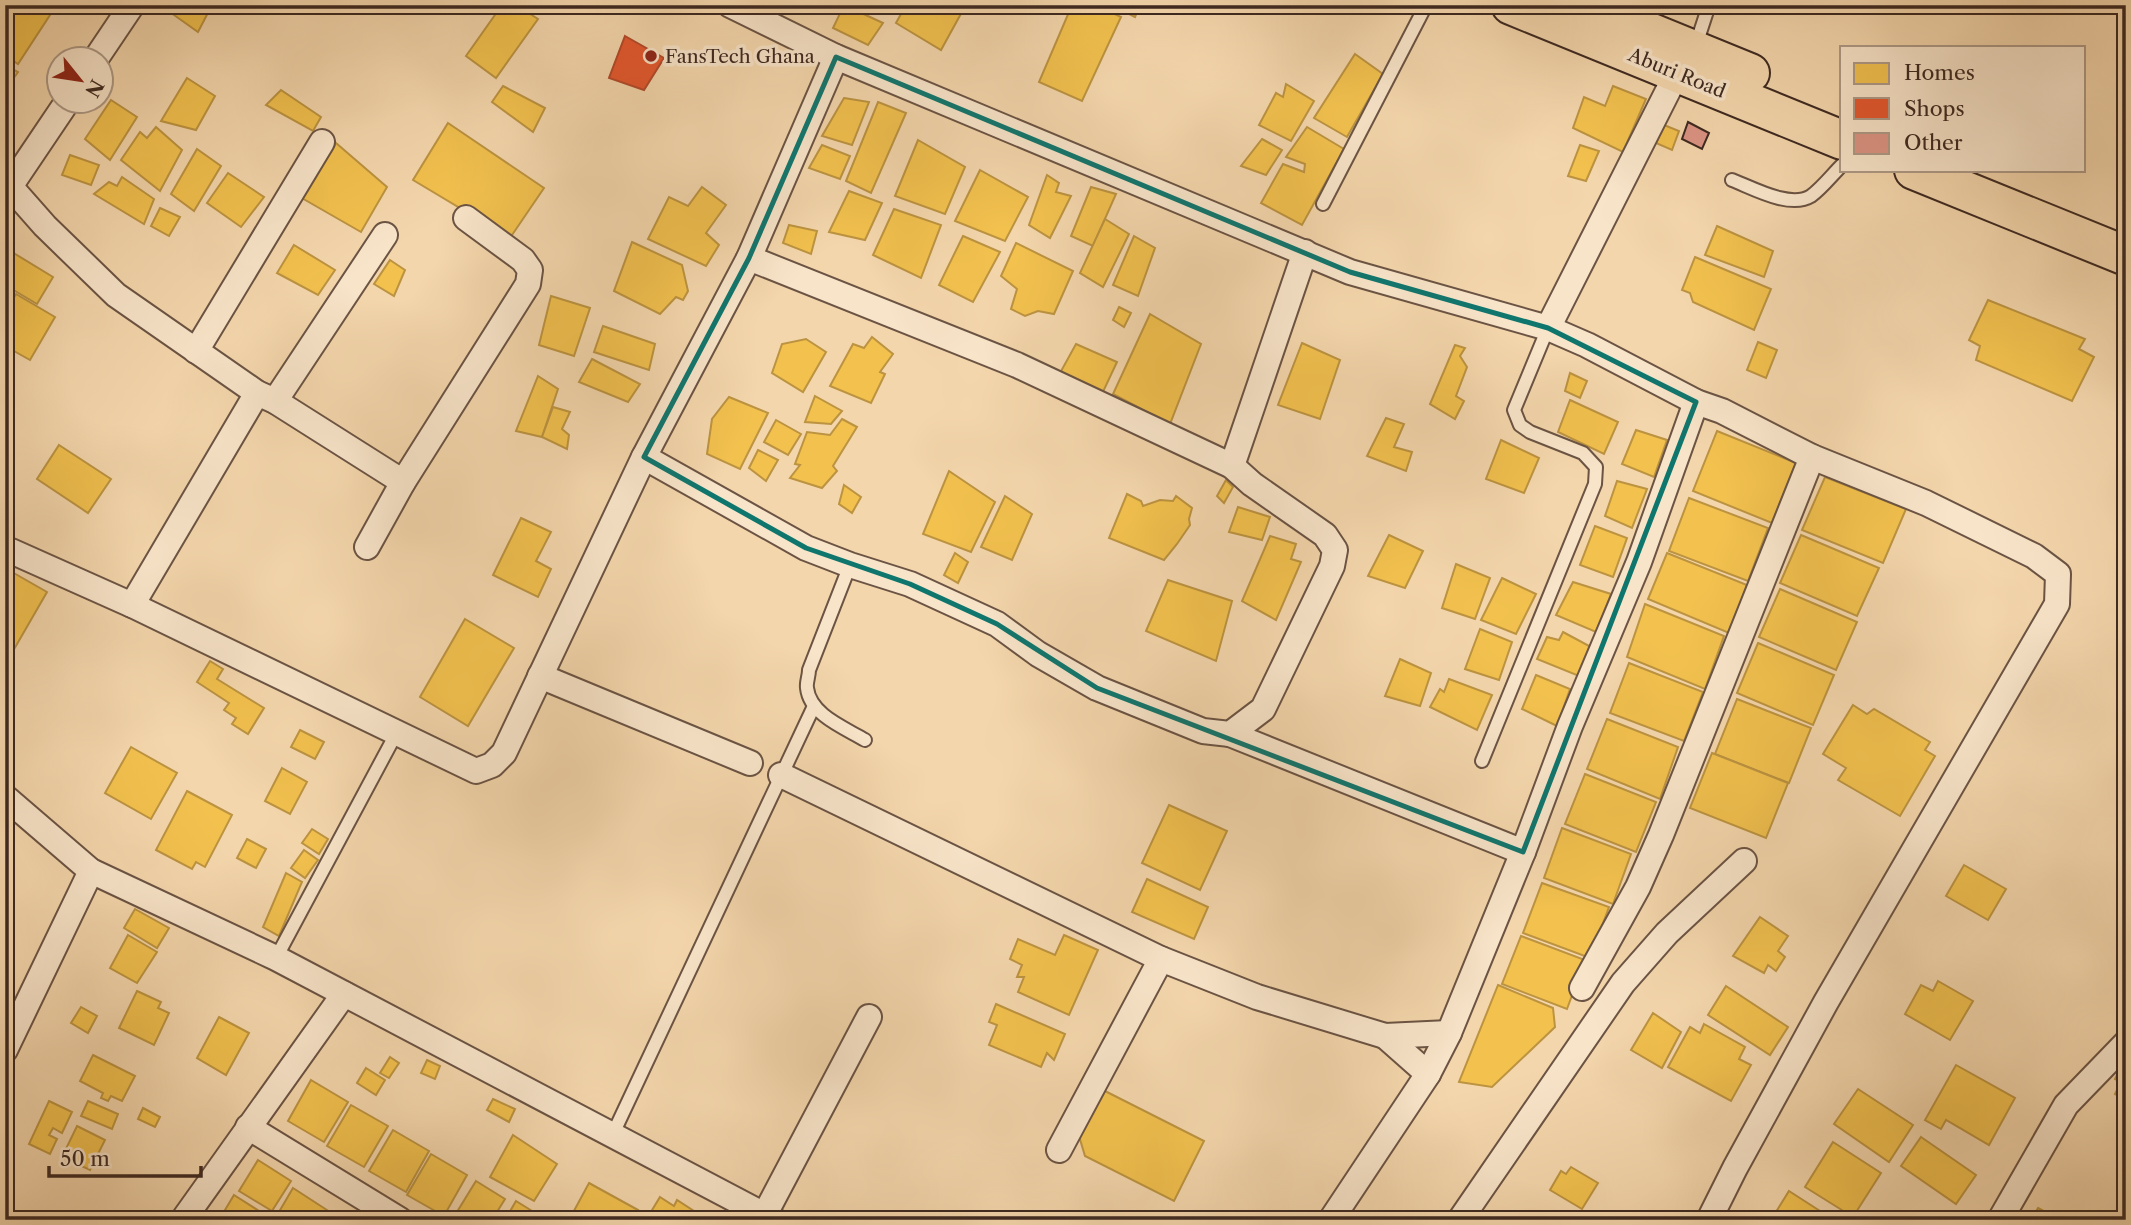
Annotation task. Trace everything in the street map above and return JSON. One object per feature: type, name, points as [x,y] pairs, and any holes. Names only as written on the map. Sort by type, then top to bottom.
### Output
[{"type":"highway","name":"Aburi Road","points":[[1511,5],[1840,110]]},
{"type":"highway","name":"Aburi Road","points":[[1583,5],[1685,62],[1840,139]]},
{"type":"highway","points":[[1919,172],[2126,256]]},
{"type":"highway","points":[[1990,172],[2126,227]]},
{"type":"street","points":[[104,46],[132,5]]},
{"type":"street","points":[[730,5],[836,57],[1350,272],[1548,328],[1812,457],[1926,503],[2034,556],[2058,574],[2057,604],[1826,1002],[1709,1220]]},
{"type":"street","points":[[5,551],[11,551],[132,605],[476,771],[492,765],[503,753],[644,457],[749,258],[836,57]]},
{"type":"street","points":[[1548,328],[1685,62]]},
{"type":"street","points":[[58,116],[7,191],[15,192],[79,261],[116,295],[266,397],[402,482]]},
{"type":"street","points":[[196,351],[322,142]]},
{"type":"street","points":[[368,547],[402,482],[528,284],[530,270],[523,260],[466,218]]},
{"type":"street","points":[[132,605],[266,397],[385,235]]},
{"type":"street","points":[[1232,466],[1305,252]]},
{"type":"street","points":[[749,258],[1017,365],[1232,466],[1252,484],[1325,535],[1335,550],[1332,566],[1263,709],[1230,734]]},
{"type":"street","points":[[1331,1220],[1428,1074],[1448,1033],[1523,852],[1570,726],[1639,562],[1696,402]]},
{"type":"street","points":[[644,457],[806,548],[910,584],[997,624],[1038,654],[1097,688],[1203,731],[1230,734],[1523,852]]},
{"type":"street","points":[[1582,988],[1638,887],[1661,835],[1812,457]]},
{"type":"street","points":[[540,676],[750,763]]},
{"type":"street","points":[[781,775],[1161,958],[1257,997],[1385,1036],[1448,1033]]},
{"type":"street","points":[[5,797],[91,871],[276,958],[770,1217],[869,1017]]},
{"type":"street","points":[[1460,1220],[1623,983],[1667,933],[1744,861]]},
{"type":"street","points":[[5,1050],[91,871]]},
{"type":"street","points":[[1059,1150],[1161,958]]},
{"type":"street","points":[[183,1220],[344,994]]},
{"type":"street","points":[[1385,1036],[1428,1074]]},
{"type":"street","points":[[2000,1220],[2066,1105],[2126,1043]]},
{"type":"street","points":[[248,1127],[400,1220]]},
{"type":"lane","points":[[1323,204],[1426,5]]},
{"type":"lane","points":[[1685,62],[1709,5]]},
{"type":"lane","points":[[1732,180],[1785,200],[1796,200],[1813,194],[1840,167]]},
{"type":"lane","points":[[1482,761],[1595,484],[1596,467],[1583,453],[1530,432],[1520,425],[1514,410],[1548,328]]},
{"type":"lane","points":[[850,565],[810,670],[807,688],[814,706],[865,740]]},
{"type":"lane","points":[[612,1136],[814,706]]},
{"type":"lane","points":[[276,958],[397,732]]},
{"type":"highlighted area","points":[[836,57],[1350,272],[1548,328],[1696,402],[1523,852],[1097,688],[997,624],[910,584],[806,548],[644,457],[749,258]]},
{"type":"building: Homes","points":[[5,5],[34,5],[50,15],[18,64],[5,55]]},
{"type":"building: Homes","points":[[179,5],[212,5],[198,32],[174,15]]},
{"type":"building: Homes","points":[[502,5],[516,5],[538,19],[496,78],[466,56]]},
{"type":"building: Homes","points":[[844,5],[883,23],[868,45],[833,28]]},
{"type":"building: Homes","points":[[906,5],[955,5],[963,10],[941,50],[896,23]]},
{"type":"building: Homes","points":[[1072,5],[1096,5],[1121,17],[1082,101],[1039,82]]},
{"type":"building: Homes","points":[[1112,5],[1140,5],[1135,17]]},
{"type":"building: Homes","points":[[1355,54],[1383,74],[1347,137],[1314,118]]},
{"type":"building: Homes","points":[[5,65],[18,72],[5,90]]},
{"type":"building: Homes","points":[[187,78],[215,96],[196,130],[161,121]]},
{"type":"building: Homes","points":[[1286,84],[1314,101],[1291,141],[1259,125],[1276,93],[1283,97]]},
{"type":"building: Homes","points":[[503,86],[545,108],[533,132],[492,102]]},
{"type":"building: Homes","points":[[1613,86],[1646,99],[1623,152],[1573,128],[1584,97],[1605,106]]},
{"type":"building: Homes","points":[[281,90],[321,117],[313,131],[266,105]]},
{"type":"building: Homes","points":[[844,98],[869,102],[852,145],[822,136]]},
{"type":"building: Homes","points":[[878,102],[906,113],[871,193],[846,181]]},
{"type":"building: Homes","points":[[116,103],[137,117],[110,160],[85,139],[100,116],[116,116]]},
{"type":"building: Homes","points":[[448,123],[544,188],[510,238],[413,180]]},
{"type":"building: Homes","points":[[1664,125],[1679,131],[1672,150],[1656,143]]},
{"type":"building: Homes","points":[[156,127],[182,150],[160,191],[121,160],[140,132],[147,138]]},
{"type":"building: Homes","points":[[1307,127],[1344,149],[1302,225],[1261,203],[1283,164],[1304,172],[1305,164],[1286,157]]},
{"type":"building: Homes","points":[[1262,139],[1282,150],[1266,175],[1241,166]]},
{"type":"building: Homes","points":[[918,140],[965,167],[945,214],[895,196]]},
{"type":"building: Homes","points":[[336,143],[387,187],[361,232],[300,197]]},
{"type":"building: Homes","points":[[822,145],[850,156],[840,179],[809,168]]},
{"type":"building: Homes","points":[[1580,145],[1599,151],[1586,181],[1568,176]]},
{"type":"building: Homes","points":[[197,149],[221,166],[194,211],[171,194]]},
{"type":"building: Homes","points":[[70,155],[99,165],[91,185],[62,175]]},
{"type":"building: Homes","points":[[980,170],[1028,197],[1005,241],[955,221]]},
{"type":"building: Homes","points":[[228,173],[264,197],[241,227],[207,203]]},
{"type":"building: Homes","points":[[1047,175],[1059,183],[1056,192],[1071,196],[1050,238],[1029,225]]},
{"type":"building: Homes","points":[[122,177],[154,199],[144,224],[94,194],[109,182],[117,186]]},
{"type":"building: Homes","points":[[702,187],[726,205],[706,233],[719,245],[706,266],[648,239],[669,197],[688,206]]},
{"type":"building: Homes","points":[[1091,187],[1116,194],[1093,246],[1071,236]]},
{"type":"building: Homes","points":[[849,191],[882,203],[865,240],[829,232]]},
{"type":"building: Homes","points":[[160,208],[180,217],[169,236],[151,226]]},
{"type":"building: Homes","points":[[894,209],[941,225],[921,278],[873,255]]},
{"type":"building: Homes","points":[[1105,219],[1129,234],[1103,287],[1080,273]]},
{"type":"building: Homes","points":[[789,225],[817,231],[811,254],[783,243]]},
{"type":"building: Homes","points":[[1717,226],[1773,251],[1764,277],[1705,255]]},
{"type":"building: Homes","points":[[963,236],[1000,252],[973,302],[939,285]]},
{"type":"building: Homes","points":[[1134,236],[1155,248],[1138,296],[1113,285]]},
{"type":"building: Homes","points":[[632,242],[682,265],[688,291],[683,300],[676,297],[660,314],[614,291]]},
{"type":"building: Homes","points":[[1016,243],[1073,271],[1054,314],[1038,311],[1025,316],[1011,309],[1017,289],[1001,276]]},
{"type":"building: Homes","points":[[294,245],[335,270],[318,295],[277,273]]},
{"type":"building: Homes","points":[[7,249],[53,277],[37,304],[5,285]]},
{"type":"building: Homes","points":[[1695,257],[1771,289],[1754,330],[1693,302],[1690,293],[1682,290]]},
{"type":"building: Homes","points":[[390,260],[405,270],[394,296],[374,284]]},
{"type":"building: Homes","points":[[16,294],[55,317],[30,360],[5,346],[5,304],[9,306]]},
{"type":"building: Homes","points":[[551,296],[590,308],[574,356],[539,345]]},
{"type":"building: Homes","points":[[1988,300],[2085,339],[2079,349],[2094,357],[2072,401],[1976,360],[1980,346],[1969,340]]},
{"type":"building: Homes","points":[[1119,307],[1131,313],[1124,327],[1113,320]]},
{"type":"building: Homes","points":[[1150,314],[1201,344],[1170,424],[1113,394]]},
{"type":"building: Homes","points":[[603,326],[655,344],[649,370],[594,352]]},
{"type":"building: Homes","points":[[872,337],[893,354],[880,372],[885,374],[871,403],[830,386],[853,344],[864,348]]},
{"type":"building: Homes","points":[[806,339],[826,352],[803,392],[772,373],[782,344]]},
{"type":"building: Homes","points":[[1758,342],[1777,350],[1766,378],[1747,370]]},
{"type":"building: Homes","points":[[1302,343],[1340,360],[1320,419],[1278,405]]},
{"type":"building: Homes","points":[[1076,344],[1117,362],[1102,394],[1060,373]]},
{"type":"building: Homes","points":[[1455,345],[1465,348],[1460,356],[1467,367],[1456,396],[1464,401],[1455,419],[1430,404]]},
{"type":"building: Homes","points":[[592,359],[640,384],[628,402],[579,382]]},
{"type":"building: Homes","points":[[1570,373],[1587,381],[1580,398],[1565,391]]},
{"type":"building: Homes","points":[[538,376],[558,389],[542,437],[516,431]]},
{"type":"building: Homes","points":[[815,396],[842,411],[831,424],[805,422]]},
{"type":"building: Homes","points":[[729,397],[768,413],[740,469],[707,454],[712,419]]},
{"type":"building: Homes","points":[[1570,400],[1618,422],[1604,454],[1558,432]]},
{"type":"building: Homes","points":[[553,407],[570,412],[562,429],[569,435],[567,449],[542,437]]},
{"type":"building: Homes","points":[[1386,418],[1404,424],[1394,447],[1412,452],[1406,471],[1367,456]]},
{"type":"building: Homes","points":[[842,419],[857,427],[833,466],[837,471],[822,488],[790,478],[800,465],[795,464],[807,432],[830,435]]},
{"type":"building: Homes","points":[[776,420],[801,434],[788,455],[764,442]]},
{"type":"building: Homes","points":[[1636,430],[1667,440],[1654,477],[1622,464]]},
{"type":"building: Homes","points":[[1717,431],[1796,463],[1772,523],[1693,491]]},
{"type":"building: Homes","points":[[1501,440],[1539,458],[1524,493],[1486,479]]},
{"type":"building: Homes","points":[[59,445],[111,479],[88,513],[37,479]]},
{"type":"building: Homes","points":[[758,450],[778,460],[766,481],[749,468]]},
{"type":"building: Homes","points":[[949,471],[995,502],[971,552],[923,534]]},
{"type":"building: Homes","points":[[1825,477],[1906,509],[1883,563],[1802,530]]},
{"type":"building: Homes","points":[[1226,480],[1233,487],[1224,503],[1217,496]]},
{"type":"building: Homes","points":[[1617,481],[1647,489],[1632,528],[1605,516]]},
{"type":"building: Homes","points":[[844,485],[861,497],[852,513],[839,504]]},
{"type":"building: Homes","points":[[1127,494],[1141,501],[1143,506],[1160,500],[1173,501],[1176,496],[1192,508],[1190,525],[1164,560],[1109,538]]},
{"type":"building: Homes","points":[[1005,496],[1032,514],[1012,560],[981,547]]},
{"type":"building: Homes","points":[[1689,498],[1768,528],[1748,581],[1669,551]]},
{"type":"building: Homes","points":[[1238,507],[1270,517],[1262,540],[1229,532]]},
{"type":"building: Homes","points":[[521,518],[551,532],[536,561],[551,569],[538,597],[493,575]]},
{"type":"building: Homes","points":[[1595,526],[1627,538],[1613,577],[1580,565]]},
{"type":"building: Homes","points":[[1389,535],[1423,551],[1405,588],[1368,576]]},
{"type":"building: Homes","points":[[1801,535],[1879,568],[1857,616],[1780,583]]},
{"type":"building: Homes","points":[[1270,536],[1296,544],[1291,559],[1301,562],[1276,620],[1242,601]]},
{"type":"building: Homes","points":[[955,553],[968,562],[958,583],[944,575]]},
{"type":"building: Homes","points":[[1667,553],[1747,585],[1729,633],[1648,599]]},
{"type":"building: Homes","points":[[1456,564],[1490,578],[1475,619],[1442,608]]},
{"type":"building: Homes","points":[[5,568],[47,592],[9,658],[5,656]]},
{"type":"building: Homes","points":[[1502,578],[1536,594],[1516,634],[1481,620]]},
{"type":"building: Homes","points":[[1168,580],[1232,601],[1216,661],[1146,631]]},
{"type":"building: Homes","points":[[1573,582],[1611,594],[1596,632],[1556,615]]},
{"type":"building: Homes","points":[[1780,589],[1857,622],[1836,670],[1759,637]]},
{"type":"building: Homes","points":[[1645,604],[1724,636],[1705,689],[1627,657]]},
{"type":"building: Homes","points":[[465,619],[514,648],[468,726],[420,697]]},
{"type":"building: Homes","points":[[1480,629],[1512,642],[1499,680],[1465,669]]},
{"type":"building: Homes","points":[[1563,632],[1591,647],[1579,676],[1537,659],[1547,637],[1559,640]]},
{"type":"building: Homes","points":[[1758,643],[1834,675],[1813,725],[1737,693]]},
{"type":"building: Homes","points":[[1400,659],[1431,673],[1420,706],[1385,696]]},
{"type":"building: Homes","points":[[210,661],[223,669],[217,679],[264,708],[248,734],[232,724],[236,718],[224,710],[229,703],[197,682]]},
{"type":"building: Homes","points":[[1629,663],[1703,692],[1684,741],[1610,713]]},
{"type":"building: Homes","points":[[1536,675],[1570,689],[1557,726],[1522,709]]},
{"type":"building: Homes","points":[[1449,679],[1492,695],[1477,730],[1430,707],[1440,689],[1444,692]]},
{"type":"building: Homes","points":[[1737,699],[1811,728],[1789,783],[1715,754]]},
{"type":"building: Homes","points":[[1853,705],[1867,714],[1874,709],[1930,742],[1925,750],[1935,756],[1900,816],[1838,780],[1846,768],[1823,754]]},
{"type":"building: Homes","points":[[1607,719],[1678,747],[1660,799],[1587,769]]},
{"type":"building: Homes","points":[[300,730],[324,742],[315,759],[291,747]]},
{"type":"building: Homes","points":[[131,747],[177,773],[151,819],[105,793]]},
{"type":"building: Homes","points":[[1712,753],[1788,783],[1766,838],[1690,808]]},
{"type":"building: Homes","points":[[282,768],[307,782],[290,814],[265,801]]},
{"type":"building: Homes","points":[[1585,774],[1656,802],[1636,852],[1565,824]]},
{"type":"building: Homes","points":[[187,791],[232,815],[205,867],[196,862],[192,869],[156,850]]},
{"type":"building: Homes","points":[[1169,805],[1227,831],[1200,890],[1142,863]]},
{"type":"building: Homes","points":[[1562,828],[1631,854],[1613,904],[1544,878]]},
{"type":"building: Homes","points":[[312,829],[328,839],[319,854],[302,843]]},
{"type":"building: Homes","points":[[247,839],[266,849],[256,868],[237,858]]},
{"type":"building: Homes","points":[[304,850],[318,860],[305,878],[291,868]]},
{"type":"building: Homes","points":[[1964,865],[2006,889],[1988,920],[1946,896]]},
{"type":"building: Homes","points":[[286,873],[302,882],[279,936],[263,927]]},
{"type":"building: Homes","points":[[1147,879],[1208,907],[1194,939],[1132,912]]},
{"type":"building: Homes","points":[[1542,883],[1609,907],[1590,958],[1523,933]]},
{"type":"building: Homes","points":[[135,909],[169,928],[157,948],[124,928]]},
{"type":"building: Homes","points":[[1760,917],[1788,936],[1778,951],[1785,957],[1776,971],[1768,965],[1764,973],[1733,956]]},
{"type":"building: Homes","points":[[128,935],[157,952],[137,983],[110,968]]},
{"type":"building: Homes","points":[[1064,935],[1098,950],[1069,1015],[1018,992],[1024,977],[1017,977],[1022,965],[1010,959],[1018,939],[1055,955]]},
{"type":"building: Homes","points":[[1521,936],[1585,960],[1567,1009],[1502,984]]},
{"type":"building: Homes","points":[[1938,981],[1973,1001],[1950,1040],[1905,1014],[1921,985],[1933,991]]},
{"type":"building: Homes","points":[[1498,985],[1553,1008],[1555,1027],[1492,1087],[1459,1082]]},
{"type":"building: Homes","points":[[1726,986],[1788,1027],[1770,1055],[1708,1015]]},
{"type":"building: Homes","points":[[137,991],[161,1002],[158,1008],[169,1013],[154,1045],[119,1028]]},
{"type":"building: Homes","points":[[996,1004],[1065,1034],[1054,1060],[1047,1053],[1041,1067],[989,1045],[997,1025],[989,1022]]},
{"type":"building: Homes","points":[[81,1007],[97,1016],[88,1033],[71,1023]]},
{"type":"building: Homes","points":[[1653,1013],[1681,1032],[1662,1068],[1631,1050]]},
{"type":"building: Homes","points":[[219,1017],[249,1033],[226,1075],[197,1058]]},
{"type":"building: Homes","points":[[1704,1024],[1745,1047],[1739,1059],[1751,1065],[1731,1101],[1668,1067],[1690,1027],[1700,1033]]},
{"type":"building: Homes","points":[[93,1055],[135,1076],[122,1101],[111,1096],[108,1101],[101,1098],[103,1093],[80,1081]]},
{"type":"building: Homes","points":[[390,1057],[399,1063],[389,1078],[380,1073]]},
{"type":"building: Homes","points":[[2125,1059],[2126,1100],[2115,1094],[2121,1082],[2115,1079]]},
{"type":"building: Homes","points":[[427,1060],[440,1066],[435,1079],[421,1073]]},
{"type":"building: Homes","points":[[1956,1065],[2015,1098],[1989,1145],[1946,1120],[1941,1129],[1925,1120]]},
{"type":"building: Homes","points":[[366,1068],[385,1080],[376,1095],[357,1083]]},
{"type":"building: Homes","points":[[311,1080],[348,1102],[324,1142],[288,1121]]},
{"type":"building: Homes","points":[[1858,1089],[1913,1125],[1889,1162],[1834,1124]]},
{"type":"building: Homes","points":[[1103,1090],[1204,1141],[1174,1201],[1085,1156],[1079,1136]]},
{"type":"building: Homes","points":[[493,1099],[515,1109],[509,1122],[487,1110]]},
{"type":"building: Homes","points":[[49,1101],[72,1112],[62,1133],[53,1128],[49,1135],[57,1139],[50,1154],[29,1144]]},
{"type":"building: Homes","points":[[88,1101],[118,1114],[112,1129],[81,1116]]},
{"type":"building: Homes","points":[[351,1105],[388,1126],[364,1167],[327,1146]]},
{"type":"building: Homes","points":[[143,1108],[160,1117],[155,1127],[138,1119]]},
{"type":"building: Homes","points":[[77,1126],[105,1140],[90,1170],[62,1157]]},
{"type":"building: Homes","points":[[393,1130],[429,1151],[406,1192],[369,1171]]},
{"type":"building: Homes","points":[[513,1135],[557,1164],[534,1201],[490,1177]]},
{"type":"building: Homes","points":[[1921,1137],[1976,1175],[1956,1204],[1901,1166]]},
{"type":"building: Homes","points":[[1833,1142],[1881,1173],[1853,1217],[1805,1187]]},
{"type":"building: Homes","points":[[431,1154],[467,1175],[444,1216],[407,1195]]},
{"type":"building: Homes","points":[[258,1160],[291,1181],[272,1211],[239,1191]]},
{"type":"building: Homes","points":[[1571,1167],[1598,1183],[1582,1209],[1550,1190],[1561,1171],[1566,1174]]},
{"type":"building: Homes","points":[[476,1181],[505,1199],[492,1220],[452,1220]]},
{"type":"building: Homes","points":[[589,1183],[638,1210],[632,1220],[569,1220]]},
{"type":"building: Homes","points":[[293,1188],[330,1212],[325,1220],[282,1220],[276,1217]]},
{"type":"building: Homes","points":[[1789,1191],[1834,1220],[1771,1220]]},
{"type":"building: Homes","points":[[234,1195],[267,1216],[265,1220],[219,1220]]},
{"type":"building: Homes","points":[[660,1197],[674,1206],[677,1200],[697,1213],[694,1217],[699,1220],[646,1220]]},
{"type":"building: Homes","points":[[516,1201],[545,1219],[545,1220],[505,1220]]},
{"type":"building: Homes","points":[[2038,1208],[2060,1220],[2031,1220]]},
{"type":"building: Shops","points":[[625,36],[664,58],[644,90],[609,78]]},
{"type":"building: Other","points":[[1688,122],[1709,133],[1702,149],[1682,139]]},
{"type":"place","name":"FansTech Ghana","points":[[651,56]]}]
